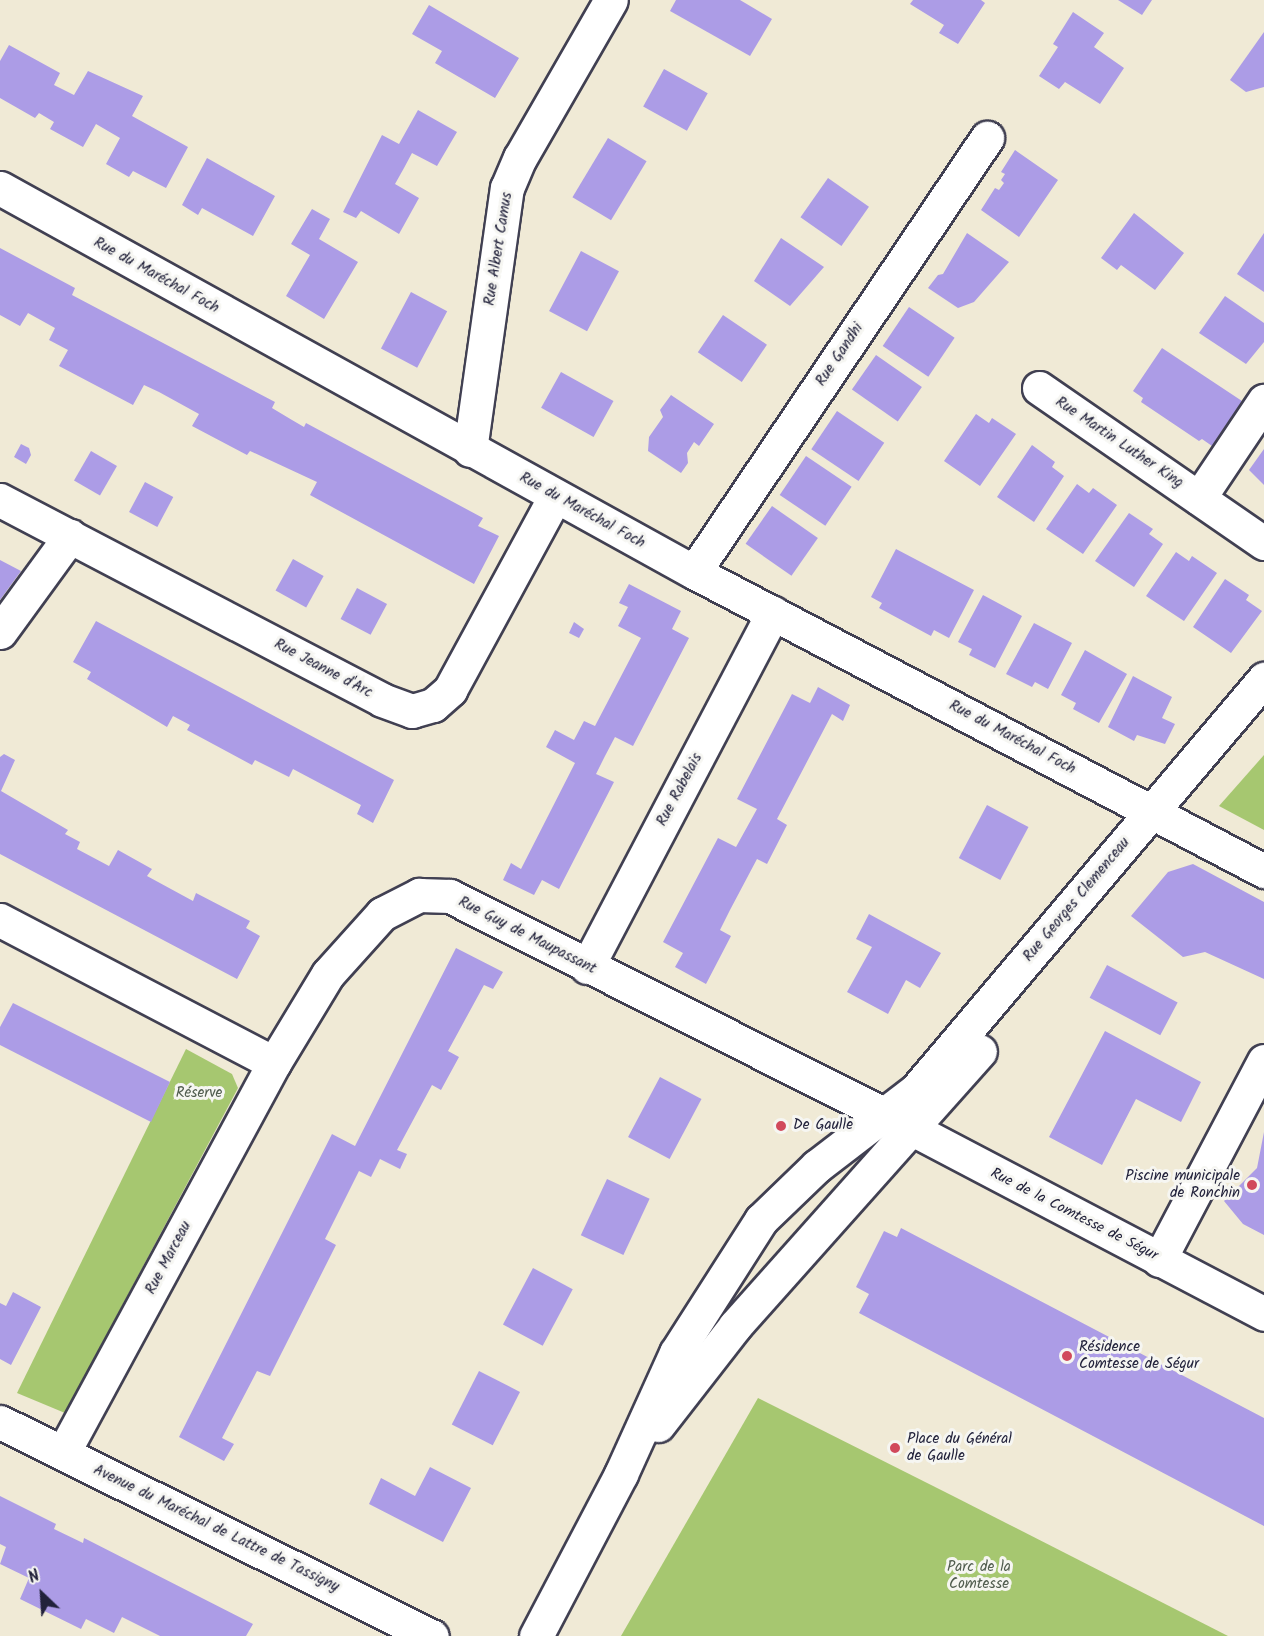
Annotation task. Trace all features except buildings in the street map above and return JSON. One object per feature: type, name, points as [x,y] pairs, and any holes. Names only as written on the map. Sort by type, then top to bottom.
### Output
[{"type":"street","name":"Rue Albert Camus","points":[[470,450],[507,188],[520,158],[611,0]]},
{"type":"street","name":"Rue Gandhi","points":[[694,572],[987,138]]},
{"type":"street","name":"Rue du Maréchal Foch","points":[[0,188],[555,497],[1264,871]]},
{"type":"street","name":"Rue Martin Luther King","points":[[1039,388],[1264,543]]},
{"type":"street","name":"Rue Martin Luther King","points":[[1199,498],[1264,401]]},
{"type":"street","name":"Rue Jeanne d'Arc","points":[[0,500],[382,700],[412,711],[434,705],[450,690],[555,497]]},
{"type":"street","points":[[0,632],[70,536]]},
{"type":"street","name":"Rue Rabelais","points":[[587,966],[773,613]]},
{"type":"street","name":"Rue Georges Clemenceau","points":[[898,1122],[1161,816],[1264,680]]},
{"type":"street","name":"Rue Georges Clemenceau","points":[[1161,816],[1264,712]]},
{"type":"street","name":"Rue Guy de Maupassant","points":[[274,1063],[307,1006],[350,948],[382,914],[419,895],[463,901],[898,1122]]},
{"type":"street","points":[[0,920],[274,1063]]},
{"type":"street","points":[[1159,1260],[1264,1061]]},
{"type":"street","name":"Rue Marceau","points":[[63,1453],[274,1063]]},
{"type":"street","points":[[536,1636],[621,1474],[676,1353],[761,1220],[817,1166],[898,1122]]},
{"type":"street","points":[[621,1474],[735,1326],[898,1122]]},
{"type":"street","name":"Rue de la Comtesse de Ségur","points":[[898,1122],[1264,1314]]},
{"type":"street","name":"Avenue du Maréchal de Lattre de Tassigny","points":[[0,1422],[432,1636]]},
{"type":"green space","points":[[1264,755],[1264,830],[1219,806]]},
{"type":"green space","name":"Réserve","points":[[186,1049],[232,1074],[238,1088],[65,1413],[17,1393]]},
{"type":"green space","name":"Parc de la Comtesse","points":[[758,1398],[953,1496],[1228,1636],[621,1636]]},
{"type":"place","name":"De Gaulle","points":[[781,1126]]},
{"type":"place","name":"Piscine municipale de Ronchin","points":[[1252,1185]]},
{"type":"place","name":"Résidence Comtesse de Ségur","points":[[1067,1356]]},
{"type":"place","name":"Place du Général de Gaulle","points":[[895,1448]]}]
